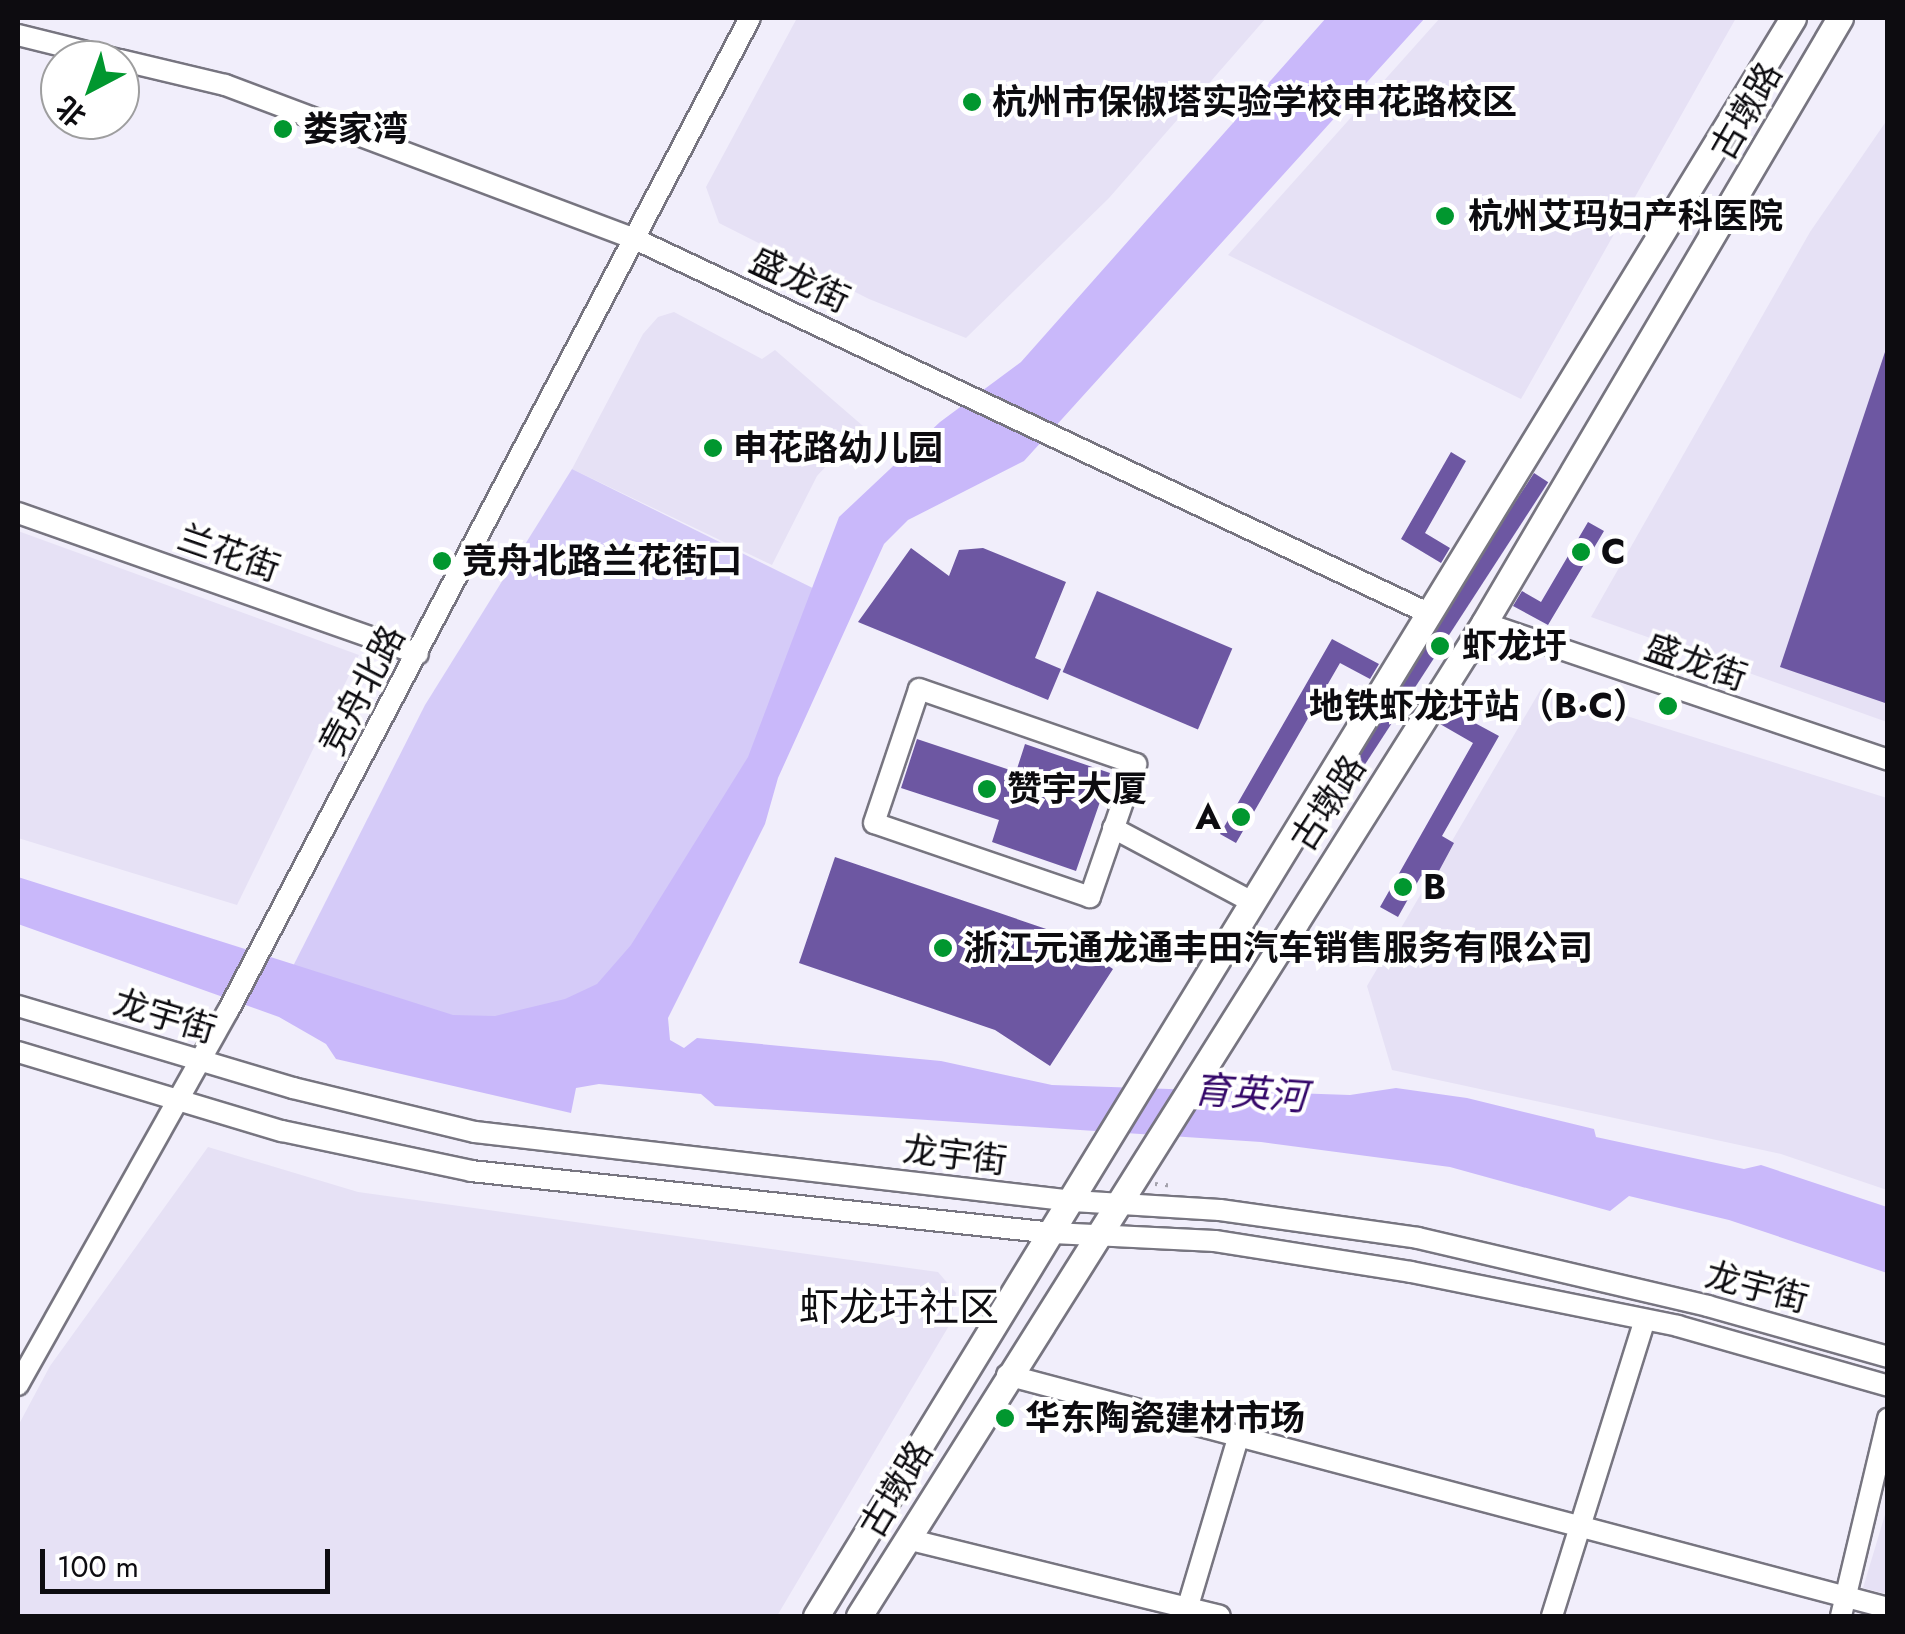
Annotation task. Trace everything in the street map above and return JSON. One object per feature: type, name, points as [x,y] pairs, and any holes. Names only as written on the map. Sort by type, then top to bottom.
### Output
[{"type":"main road","name":"古墩路","points":[[816,1616],[1148,1080],[1793,18]]},
{"type":"main road","name":"古墩路","points":[[859,1616],[1190,1082],[1484,624],[1840,18]]},
{"type":"street","name":"竞舟北路","points":[[18,1385],[228,1012],[750,18]]},
{"type":"street","name":"盛龙街","points":[[140,65],[225,85],[633,238],[1430,614]]},
{"type":"street","name":"兰花街","points":[[18,514],[418,654]]},
{"type":"street","name":"盛龙街","points":[[1484,624],[1888,760]]},
{"type":"street","points":[[919,689],[1136,764],[1114,828],[1090,897],[874,822],[919,689]]},
{"type":"street","points":[[1114,828],[1254,903]]},
{"type":"street","name":"龙宇街","points":[[18,1006],[199,1060],[475,1132],[1418,1238],[1708,1306],[1888,1357]]},
{"type":"street","name":"龙宇街","points":[[18,1052],[282,1132],[471,1171],[1053,1233],[1215,1241],[1410,1272],[1645,1320],[1888,1386]]},
{"type":"street","points":[[1552,1616],[1645,1320]]},
{"type":"street","points":[[1008,1374],[1238,1438],[1578,1524],[1844,1607],[1888,1608]]},
{"type":"street","points":[[1844,1607],[1888,1420]]},
{"type":"street","points":[[1186,1612],[1238,1438]]},
{"type":"street","points":[[907,1539],[1186,1612],[1220,1616]]},
{"type":"shaded area","name":"杭州市保俶塔实验学校申花路校区","points":[[797,18],[1266,18],[1109,198],[966,338],[869,299],[719,223],[706,187]]},
{"type":"shaded area","name":"杭州艾玛妇产科医院","points":[[1440,18],[1736,18],[1521,399],[1228,255]]},
{"type":"shaded area","points":[[1887,120],[1887,722],[1591,617],[1810,232]]},
{"type":"shaded area","name":"申花路幼儿园","points":[[674,312],[762,359],[775,350],[863,426],[817,476],[772,565],[572,469],[643,334],[658,317]]},
{"type":"shaded area","points":[[572,469],[837,600],[598,1062],[281,990],[425,705]]},
{"type":"shaded area","points":[[18,531],[359,655],[237,905],[18,838]]},
{"type":"shaded area","points":[[1541,689],[1887,798],[1887,1190],[1781,1154],[1392,1070],[1367,986]]},
{"type":"shaded area","points":[[208,1147],[358,1192],[938,1272],[956,1293],[950,1324],[777,1616],[18,1616],[18,1426],[50,1366]]},
{"type":"shaded area","points":[[1887,1508],[1888,1594],[1863,1588]]},
{"type":"water","name":"育英河","points":[[1326,18],[1425,18],[1024,461],[908,520],[884,544],[778,778],[765,824],[668,1018],[670,1040],[684,1048],[697,1038],[941,1061],[1052,1085],[1350,1095],[1396,1088],[1467,1098],[1594,1129],[1596,1137],[1744,1169],[1761,1165],[1887,1207],[1887,1273],[1729,1220],[1629,1196],[1610,1211],[1450,1167],[1261,1142],[715,1106],[701,1094],[599,1084],[576,1088],[571,1113],[336,1059],[326,1044],[279,1017],[18,924],[18,877],[453,1015],[495,1016],[565,999],[597,984],[631,945],[748,757],[839,517],[940,422],[1021,362]]},
{"type":"building","points":[[1888,352],[1888,704],[1780,667]]},
{"type":"building","points":[[1451,452],[1466,461],[1425,533],[1450,548],[1441,563],[1401,539]]},
{"type":"building","points":[[1534,473],[1548,482],[1340,803],[1325,794]]},
{"type":"building","points":[[1588,522],[1604,531],[1548,625],[1513,606],[1522,591],[1541,602]]},
{"type":"building","points":[[911,548],[949,576],[959,550],[983,548],[1066,582],[1035,658],[1061,669],[1048,700],[858,622]]},
{"type":"building","points":[[1097,591],[1232,648],[1198,729],[1063,672]]},
{"type":"building","points":[[1332,639],[1379,664],[1370,679],[1340,663],[1236,843],[1220,834]]},
{"type":"building","points":[[1449,709],[1499,736],[1442,836],[1454,843],[1433,882],[1421,876],[1398,917],[1380,907],[1473,743],[1440,724]]},
{"type":"building","points":[[917,739],[1016,772],[1025,744],[1110,773],[1076,871],[992,842],[999,820],[901,788]]},
{"type":"building","name":"浙江元通龙通丰田汽车销售服务有限公司","points":[[835,857],[1058,933],[1113,969],[1050,1066],[995,1030],[799,963]]},
{"type":"place","name":"杭州市保俶塔实验学校申花路校区","points":[[972,102]]},
{"type":"place","name":"娄家湾","points":[[283,129]]},
{"type":"place","name":"杭州艾玛妇产科医院","points":[[1445,216]]},
{"type":"place","name":"申花路幼儿园","points":[[713,448]]},
{"type":"place","name":"C","points":[[1581,552]]},
{"type":"place","name":"竞舟北路兰花街口","points":[[442,561]]},
{"type":"place","name":"虾龙圩","points":[[1440,646]]},
{"type":"place","name":"地铁虾龙圩站（B·C）","points":[[1668,706]]},
{"type":"place","name":"赞宇大厦","points":[[987,789]]},
{"type":"place","name":"A","points":[[1241,817]]},
{"type":"place","name":"B","points":[[1403,887]]},
{"type":"place","name":"浙江元通龙通丰田汽车销售服务有限公司","points":[[943,948]]},
{"type":"place","name":"华东陶瓷建材市场","points":[[1005,1418]]},
{"type":"district","name":"虾龙圩社区","points":[[899,1307]]}]
